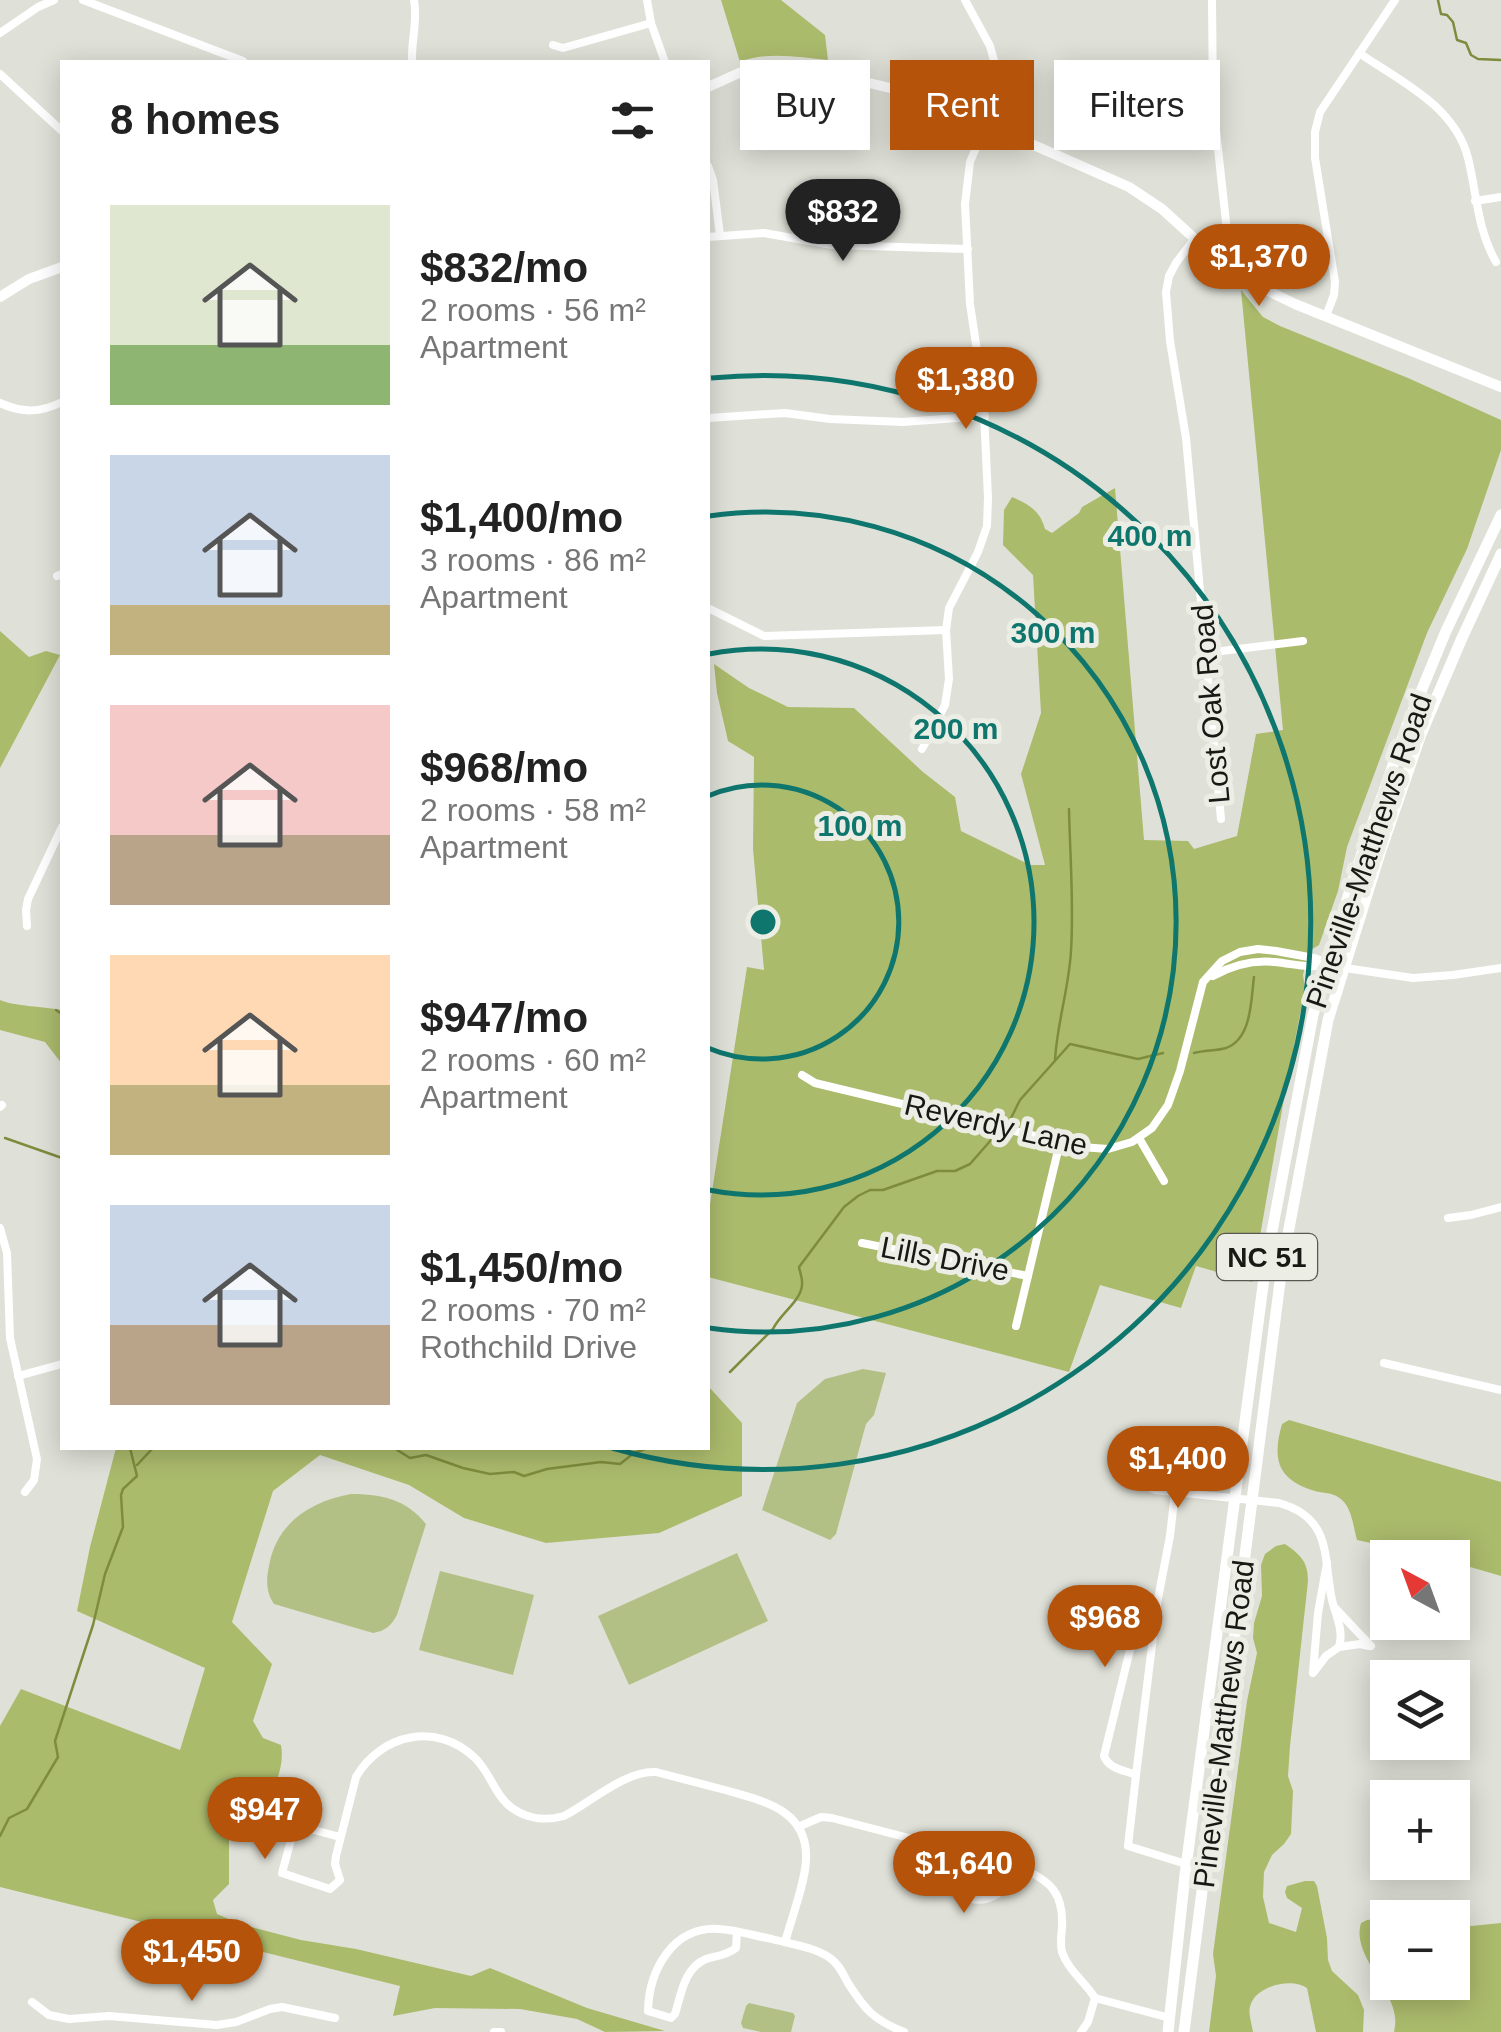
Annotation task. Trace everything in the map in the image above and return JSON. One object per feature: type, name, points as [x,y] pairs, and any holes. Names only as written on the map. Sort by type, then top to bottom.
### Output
[{"type":"main road","name":"Pineville-Matthews Road","points":[[1184,2032],[1204,1879],[1266,1263],[1312,1015],[1354,876],[1406,728],[1501,515]]},
{"type":"main road","name":"Pineville-Matthews Road","points":[[1168,2032],[1186,1869],[1244,1499],[1328,1020],[1422,734],[1501,554]]},
{"type":"main road","points":[[1186,1869],[1204,1879]]},
{"type":"street","points":[[0,33],[38,6],[54,0]]},
{"type":"street","points":[[82,0],[240,60]]},
{"type":"street","points":[[412,60],[414,0]]},
{"type":"street","points":[[647,0],[650,23],[664,60]]},
{"type":"street","points":[[965,0],[995,60]]},
{"type":"street","points":[[1212,0],[1213,103],[1227,231],[1224,242],[1212,254]]},
{"type":"street","points":[[1326,316],[1335,282],[1314,132],[1325,103],[1396,0]]},
{"type":"street","points":[[553,45],[562,48],[650,23]]},
{"type":"street","points":[[1360,53],[1449,118],[1465,147],[1482,235],[1496,262]]},
{"type":"street","points":[[710,86],[739,74],[779,67],[890,88]]},
{"type":"street","points":[[0,74],[60,129]]},
{"type":"street","points":[[1034,143],[1130,187],[1258,286],[1501,388]]},
{"type":"street","points":[[922,749],[945,706],[949,608],[987,526],[984,390],[970,304],[965,204],[975,150]]},
{"type":"street","points":[[710,172],[720,235]]},
{"type":"street","points":[[1475,201],[1501,196]]},
{"type":"street","points":[[710,237],[764,233],[832,245],[968,249]]},
{"type":"street","name":"Lost Oak Road","points":[[1195,238],[1169,276],[1166,292],[1186,438],[1222,820]]},
{"type":"street","points":[[0,297],[29,279],[60,268]]},
{"type":"street","points":[[0,403],[28,412],[60,403]]},
{"type":"street","points":[[710,418],[786,412],[830,419],[903,422],[985,416]]},
{"type":"street","points":[[710,609],[764,636],[946,630]]},
{"type":"street","points":[[1206,653],[1303,641]]},
{"type":"street","points":[[27,926],[28,898],[60,831]]},
{"type":"street","points":[[1164,1181],[1139,1138],[1152,1128],[1168,1105],[1203,982],[1222,960],[1258,948],[1412,978],[1501,968]]},
{"type":"street","points":[[1203,982],[1226,969],[1251,963],[1313,968],[1330,964]]},
{"type":"street","name":"Reverdy Lane","points":[[802,1075],[814,1083],[1081,1147],[1108,1149],[1139,1138]]},
{"type":"street","points":[[1016,1326],[1060,1142]]},
{"type":"street","points":[[1448,1218],[1501,1208]]},
{"type":"street","points":[[0,1228],[8,1252],[8,1318],[38,1459],[34,1480],[25,1492]]},
{"type":"street","name":"Lills Drive","points":[[862,1243],[1028,1276]]},
{"type":"street","points":[[1384,1363],[1501,1390]]},
{"type":"street","points":[[18,1376],[60,1365]]},
{"type":"street","points":[[1128,1476],[1144,1486],[1175,1492],[1286,1506],[1307,1518],[1324,1542],[1342,1636],[1313,1673],[1327,1563]]},
{"type":"street","points":[[1175,1492],[1157,1604],[1128,1846],[1186,1869]]},
{"type":"street","points":[[1136,1774],[1112,1767],[1104,1752],[1137,1620],[1157,1604]]},
{"type":"street","points":[[1316,1638],[1321,1646],[1371,1646],[1334,1605]]},
{"type":"street","points":[[340,1838],[295,1826],[282,1874],[330,1889],[340,1880],[335,1864],[340,1838],[352,1786],[362,1766],[387,1745],[417,1736],[444,1739],[469,1752],[506,1803],[531,1817],[564,1816],[628,1778],[648,1772],[688,1780],[769,1802],[798,1826],[806,1847],[806,1866],[785,1942]]},
{"type":"street","points":[[798,1826],[832,1818],[1018,1867],[1042,1877],[1050,1884],[1062,1910],[1060,1947],[1068,1966],[1095,1998],[1170,2018]]},
{"type":"street","points":[[940,1846],[943,1877],[962,1896],[979,1900],[997,1894],[1018,1867]]},
{"type":"street","points":[[737,1932],[736,1948],[724,1956],[707,1959],[689,1972],[671,2018],[648,2011],[663,1957],[688,1934],[718,1929],[737,1932],[785,1942],[816,1950],[838,1965],[862,2006],[876,2019],[904,2032]]},
{"type":"street","points":[[1081,2032],[1095,1998]]},
{"type":"street","points":[[32,2002],[58,2018],[109,2016],[218,2024],[282,2007],[335,2018]]},
{"type":"street","points":[[145,2020],[148,2032]]},
{"type":"street","points":[[175,2032],[180,2022]]},
{"type":"green space","points":[[721,0],[781,0],[825,35],[828,60],[772,56],[740,62]]},
{"type":"green space","points":[[1241,290],[1263,317],[1280,326],[1501,420],[1501,450],[1467,549],[1427,633],[1347,847],[1338,891],[1319,945],[1309,951],[1252,1282],[1196,1266],[1181,1308],[1100,1285],[1069,1372],[710,1278],[710,1204],[747,967],[764,970],[753,849],[754,757],[728,741],[714,664],[749,688],[788,707],[854,708],[955,797],[961,831],[1030,865],[1045,865],[1021,774],[1041,713],[1033,575],[1003,545],[1004,510],[1012,497],[1033,508],[1045,529],[1052,533],[1082,507],[1115,488],[1144,840],[1188,841],[1194,849],[1237,836],[1256,734],[1283,730]]},
{"type":"green space","points":[[0,631],[29,657],[46,651],[60,655],[0,768]]},
{"type":"green space","points":[[0,1000],[60,1010],[60,1061],[45,1042],[0,1030]]},
{"type":"green space","points":[[863,1369],[886,1373],[874,1415],[866,1424],[836,1534],[830,1540],[762,1510],[797,1403],[825,1379]]},
{"type":"green space","points":[[710,1388],[742,1423],[742,1496],[659,1533],[546,1543],[464,1518],[409,1485],[320,1455],[273,1491],[232,1622],[272,1664],[253,1721],[263,1738],[281,1745],[282,1751],[274,1785],[266,1795],[240,1804],[229,1840],[229,1884],[213,1900],[217,1914],[301,1940],[471,1976],[490,1968],[587,2008],[665,2031],[605,2032],[577,2019],[520,2009],[435,2008],[393,2016],[400,1986],[0,1887],[0,1726],[21,1689],[180,1750],[205,1668],[77,1611],[115,1450],[710,1450]]},
{"type":"green space","points":[[1289,1420],[1501,1482],[1501,1576],[1470,1567],[1470,1540],[1357,1540],[1343,1501],[1292,1481],[1280,1467],[1282,1424]]},
{"type":"green space","points":[[351,1494],[393,1500],[426,1524],[397,1615],[387,1627],[373,1633],[274,1604],[267,1586],[273,1551],[287,1527],[322,1502]]},
{"type":"green space","points":[[1285,1544],[1302,1560],[1308,1581],[1290,1746],[1291,1834],[1272,1855],[1264,1872],[1263,1897],[1269,1923],[1296,1932],[1302,1908],[1287,1898],[1287,1886],[1314,1881],[1328,1960],[1332,1971],[1358,1995],[1364,2010],[1363,2032],[1316,2032],[1307,1988],[1292,1983],[1274,1985],[1253,2000],[1249,2012],[1253,2032],[1209,2032],[1216,1976],[1213,1954],[1257,1653],[1253,1638],[1262,1596],[1261,1565],[1265,1554]]},
{"type":"green space","points":[[737,1553],[768,1621],[629,1685],[598,1616]]},
{"type":"green space","points":[[440,1571],[534,1595],[513,1675],[419,1650]]},
{"type":"green space","points":[[1370,1920],[1370,1963],[1360,1937],[1361,1923]]},
{"type":"green space","points":[[1501,1923],[1501,2032],[1394,2032],[1390,2000],[1470,2000],[1470,1926]]},
{"type":"green space","points":[[749,2003],[793,2013],[791,2032],[743,2028],[741,2023]]},
{"type":"waterway","points":[[1438,0],[1441,14],[1453,22],[1457,40],[1466,43],[1471,55],[1501,60]]},
{"type":"waterway","points":[[1055,1060],[1071,951],[1069,809]]},
{"type":"waterway","points":[[1194,1053],[1226,1048],[1241,1036],[1249,1017],[1254,977]]},
{"type":"waterway","points":[[56,1010],[60,1013]]},
{"type":"waterway","points":[[1009,1122],[1020,1100],[1070,1044],[1138,1059],[1163,1053]]},
{"type":"waterway","points":[[730,1372],[798,1297],[802,1283],[799,1267],[844,1207],[870,1190],[883,1190],[970,1164],[998,1132]]},
{"type":"waterway","points":[[5,1138],[60,1157]]},
{"type":"waterway","points":[[0,1836],[9,1818],[27,1809],[58,1757],[55,1741],[123,1527],[121,1495],[137,1476],[130,1450]]},
{"type":"waterway","points":[[137,1465],[151,1450]]},
{"type":"waterway","points":[[397,1450],[410,1458],[426,1455],[490,1474],[514,1472],[524,1476],[601,1462],[620,1464],[642,1450]]}]
